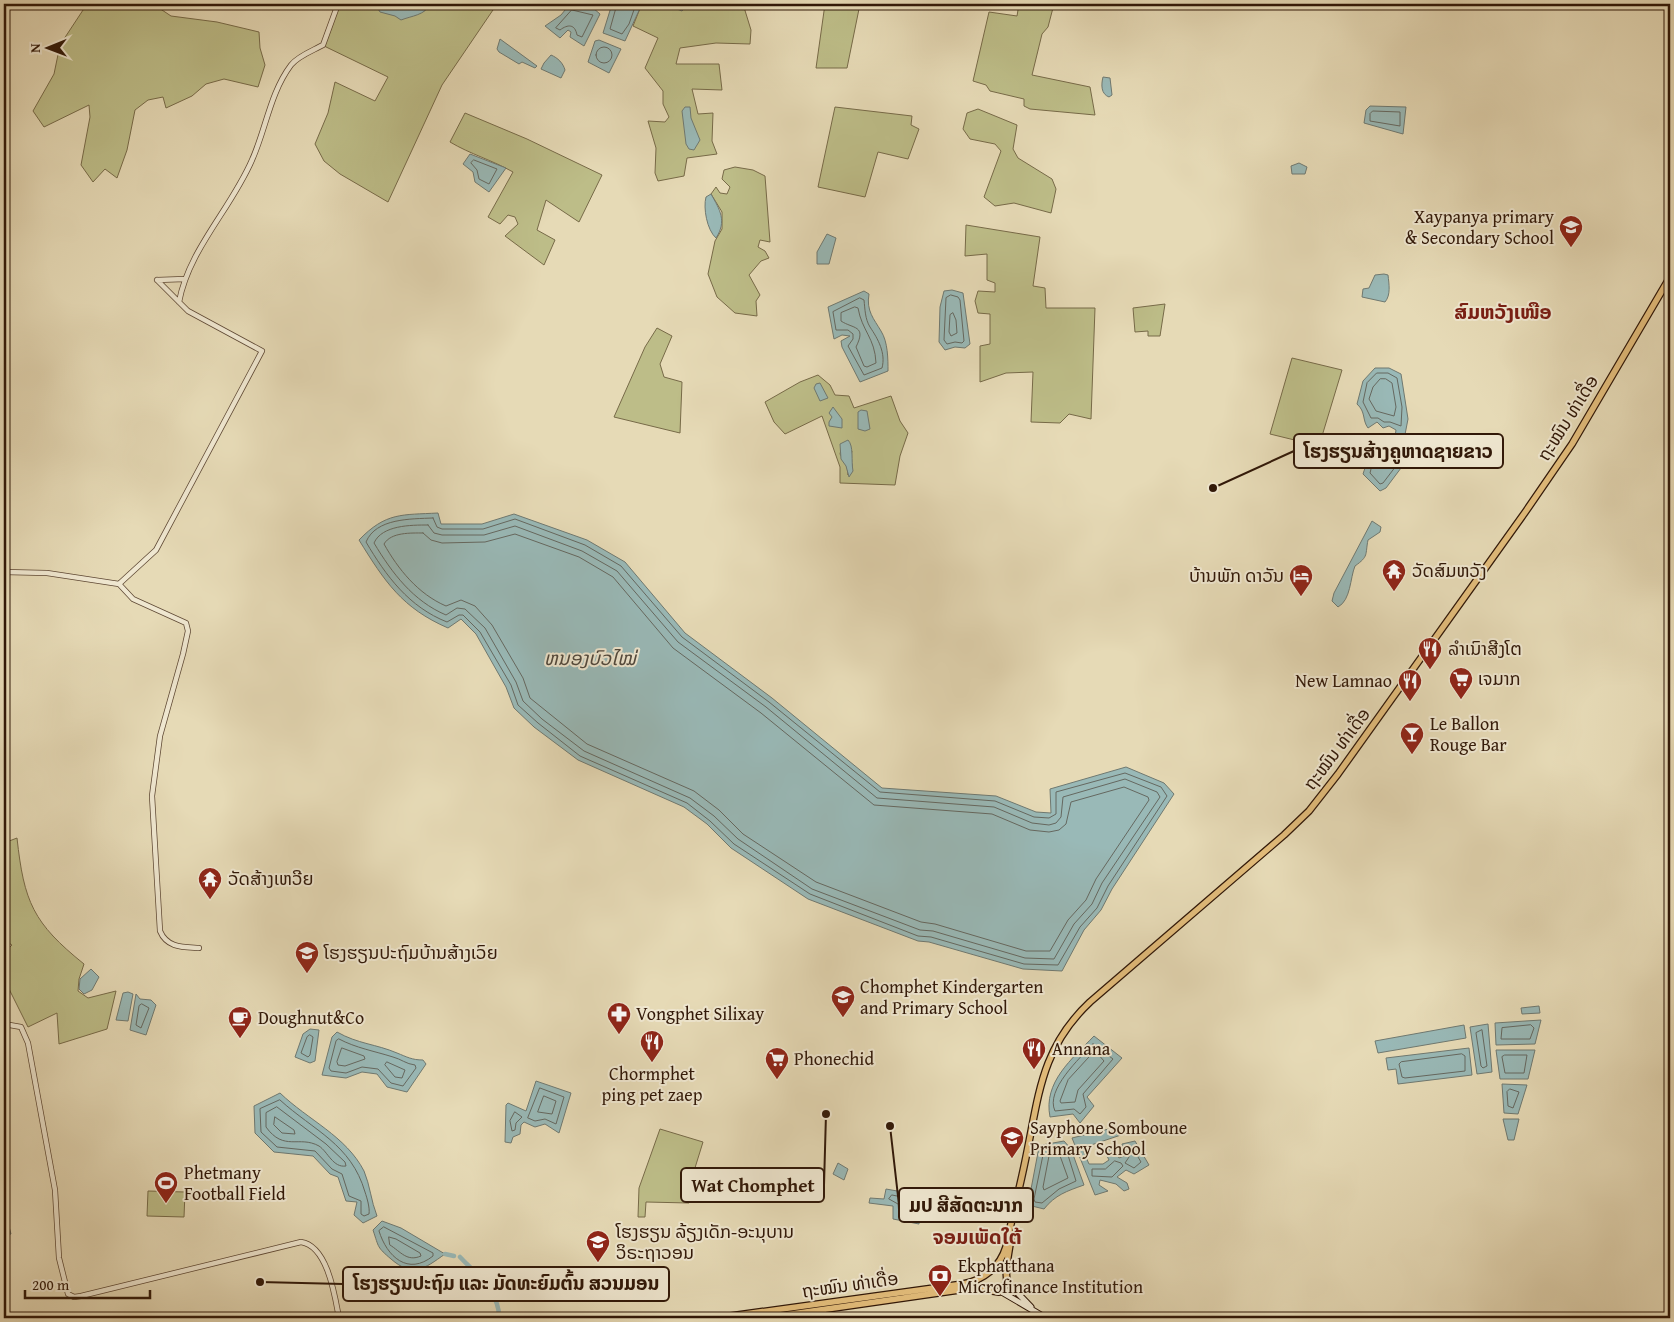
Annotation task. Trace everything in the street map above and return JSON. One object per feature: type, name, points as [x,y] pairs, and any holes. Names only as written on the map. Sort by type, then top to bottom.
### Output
[{"type":"main road","name":"ຖະໝົນ ທ່າເດື່ອ","points":[[992,1270],[1004,1254],[1016,1207],[1043,1076],[1052,1051],[1066,1027],[1090,1002],[1284,836],[1309,811],[1387,707],[1572,444],[1670,277]]},
{"type":"main road","name":"ຖະໝົນ ທ່າເດື່ອ","points":[[1006,1279],[1016,1207]]},
{"type":"main road","points":[[1035,1310],[1000,1271],[992,1270],[986,1275],[985,1282],[988,1289],[1000,1292],[1035,1310],[1046,1318]]},
{"type":"main road","name":"ຖະໝົນ ທ່າເດື່ອ","points":[[716,1318],[963,1284],[986,1275]]},
{"type":"main road","points":[[1000,1292],[1006,1279]]},
{"type":"main road","name":"ຖະໝົນ ທ່າເດື່ອ","points":[[764,1318],[955,1291],[988,1289]]},
{"type":"street","points":[[179,302],[185,279],[210,230],[235,193],[252,160],[283,78],[292,63],[323,45],[338,4]]},
{"type":"street","points":[[118,584],[156,550],[262,351],[188,311],[156,280],[185,279]]},
{"type":"street","points":[[4,572],[47,572],[118,584],[133,599],[186,623],[188,631],[183,654],[160,736],[152,815],[156,845],[160,931],[166,941],[172,945],[199,948]]},
{"type":"street","points":[[4,1024],[21,1027],[28,1044],[55,1190],[59,1258],[68,1294],[77,1297],[301,1242],[313,1248],[329,1273],[339,1318]]},
{"type":"green space","points":[[87,4],[153,4],[171,16],[217,22],[259,32],[260,48],[265,65],[258,87],[224,79],[206,84],[192,96],[166,108],[163,97],[148,100],[135,110],[127,150],[117,178],[105,169],[93,182],[81,165],[90,117],[89,105],[44,127],[33,111],[54,74],[60,45]]},
{"type":"green space","points":[[336,4],[492,4],[495,7],[442,85],[388,202],[340,174],[324,161],[315,144],[328,113],[335,82],[375,101],[388,77],[322,45]]},
{"type":"green space","points":[[650,4],[685,9],[688,4],[743,4],[751,30],[750,44],[716,43],[680,48],[676,64],[719,64],[722,90],[692,89],[698,114],[713,113],[712,141],[717,154],[687,158],[684,176],[658,181],[655,173],[656,148],[648,121],[665,122],[669,117],[663,104],[663,91],[645,68],[658,38],[633,26],[641,6]]},
{"type":"green space","points":[[825,4],[860,4],[847,68],[816,68]]},
{"type":"green space","points":[[1019,4],[1054,4],[1048,27],[1042,34],[1032,75],[1090,87],[1095,115],[1030,109],[1024,106],[1024,99],[990,91],[986,85],[973,81],[989,12],[1017,16]]},
{"type":"green space","points":[[835,107],[912,116],[911,125],[919,129],[908,159],[878,152],[865,197],[818,187]]},
{"type":"green space","points":[[978,109],[1017,125],[1013,149],[1018,158],[1052,179],[1056,189],[1051,213],[1014,203],[995,206],[984,197],[1001,151],[995,144],[970,139],[963,129],[967,113]]},
{"type":"green space","points":[[465,113],[527,139],[602,175],[579,222],[546,200],[537,230],[555,240],[544,265],[505,236],[518,224],[515,217],[508,215],[500,224],[488,217],[513,172],[450,142]]},
{"type":"green space","points":[[735,167],[753,170],[765,176],[770,242],[760,240],[758,247],[765,251],[769,258],[761,261],[749,275],[760,295],[756,301],[757,316],[735,313],[717,297],[708,274],[715,241],[722,229],[722,212],[711,194],[716,187],[720,193],[727,194],[730,187],[722,179],[724,170]]},
{"type":"green space","points":[[966,225],[1040,237],[1033,286],[1045,288],[1046,308],[1095,308],[1091,419],[1069,414],[1060,423],[1031,422],[1033,372],[1006,373],[980,382],[980,346],[990,344],[990,314],[978,313],[975,301],[978,291],[995,292],[995,283],[987,280],[987,254],[965,256]]},
{"type":"green space","points":[[1165,304],[1160,336],[1148,336],[1148,331],[1135,332],[1133,308]]},
{"type":"green space","points":[[657,328],[672,336],[660,364],[664,377],[682,382],[680,433],[614,417],[645,347]]},
{"type":"green space","points":[[1292,358],[1342,370],[1319,446],[1270,434]]},
{"type":"green space","points":[[818,375],[830,385],[835,395],[849,396],[854,408],[891,396],[900,421],[908,433],[900,456],[895,485],[840,483],[840,467],[822,416],[785,434],[774,422],[765,402],[800,382]],"holes":[[[841,450],[852,451],[850,460],[852,465],[848,475],[847,466],[840,454]]]},
{"type":"green space","points":[[17,838],[23,879],[34,910],[53,936],[84,964],[79,979],[78,991],[88,998],[116,991],[107,1029],[59,1044],[57,1013],[28,1027],[4,979],[4,953],[12,945],[4,940],[4,843]]},
{"type":"green space","points":[[660,1129],[703,1142],[690,1184],[700,1190],[697,1201],[690,1200],[689,1203],[646,1202],[645,1217],[638,1217],[639,1188]]},
{"type":"green space","name":"Phetmany Football Field","points":[[148,1191],[185,1192],[184,1217],[147,1216]]},
{"type":"water","points":[[375,4],[430,4],[422,13],[401,20],[395,16],[380,12]]},
{"type":"water","points":[[570,4],[593,8],[600,14],[584,46],[570,37],[571,32],[568,30],[560,38],[545,26],[561,15]]},
{"type":"water","points":[[612,4],[642,4],[625,41],[603,33]]},
{"type":"water","points":[[664,4],[688,4],[682,11]]},
{"type":"water","points":[[500,39],[537,66],[535,68],[522,62],[519,64],[499,52],[497,49]]},
{"type":"water","points":[[599,40],[621,49],[609,73],[588,62],[595,41]]},
{"type":"water","points":[[551,55],[560,61],[564,67],[565,70],[561,78],[541,69]]},
{"type":"water","points":[[1103,77],[1110,78],[1112,95],[1109,97],[1104,94],[1102,89]]},
{"type":"water","points":[[1370,106],[1406,107],[1403,134],[1364,123],[1366,110]]},
{"type":"water","points":[[685,107],[690,107],[691,118],[700,140],[694,150],[689,149],[686,144],[682,111]]},
{"type":"water","points":[[470,154],[506,168],[489,192],[475,182],[473,172],[463,164]]},
{"type":"water","points":[[1299,163],[1307,167],[1305,174],[1292,174],[1291,166]]},
{"type":"water","points":[[711,194],[722,221],[716,238],[710,230],[705,213],[706,197]]},
{"type":"water","points":[[827,234],[836,238],[829,264],[817,264],[817,252]]},
{"type":"water","points":[[1375,275],[1388,275],[1389,286],[1389,293],[1385,302],[1362,297],[1363,289],[1369,288]]},
{"type":"water","points":[[952,290],[963,293],[970,344],[965,348],[955,347],[945,350],[939,342],[940,307],[944,291]]},
{"type":"water","points":[[864,291],[869,294],[868,300],[873,319],[885,340],[888,371],[860,382],[842,347],[841,341],[850,336],[842,335],[834,339],[828,307]]},
{"type":"water","points":[[1375,368],[1389,368],[1401,374],[1408,419],[1402,450],[1401,468],[1386,488],[1380,491],[1363,474],[1371,458],[1377,454],[1393,450],[1396,430],[1389,426],[1383,428],[1377,422],[1368,428],[1362,410],[1357,404],[1363,381]]},
{"type":"water","points":[[820,383],[828,398],[820,401],[814,388],[816,384]]},
{"type":"water","points":[[833,407],[842,419],[842,428],[829,426],[832,417],[829,413]]},
{"type":"water","points":[[861,410],[867,411],[870,429],[865,431],[858,429],[858,412]]},
{"type":"water","points":[[848,440],[852,450],[853,471],[849,477],[846,466],[841,459],[840,444]]},
{"type":"water","name":"ຫນອງບົວໄໝ່","points":[[438,513],[441,524],[482,524],[514,514],[587,540],[625,562],[685,633],[772,698],[882,788],[996,796],[1036,812],[1051,813],[1050,789],[1126,767],[1164,783],[1174,794],[1112,889],[1101,910],[1084,930],[1062,971],[1023,969],[929,942],[918,941],[808,899],[731,848],[707,824],[684,807],[578,760],[534,727],[514,708],[506,687],[476,634],[461,619],[448,628],[418,612],[386,581],[359,540],[378,524],[386,520],[404,515]]},
{"type":"water","points":[[1372,521],[1381,527],[1380,532],[1368,540],[1366,555],[1355,566],[1348,594],[1338,607],[1332,601],[1334,593]]},
{"type":"water","points":[[91,969],[99,977],[92,990],[84,994],[79,989],[80,979]]},
{"type":"water","points":[[123,993],[133,994],[128,1021],[116,1020]]},
{"type":"water","points":[[136,994],[140,999],[151,1000],[156,1005],[146,1035],[130,1030]]},
{"type":"water","points":[[1539,1006],[1540,1013],[1522,1014],[1521,1008]]},
{"type":"water","points":[[1541,1020],[1535,1044],[1496,1045],[1495,1023]]},
{"type":"water","points":[[1488,1024],[1492,1072],[1477,1074],[1470,1027]]},
{"type":"water","points":[[1464,1025],[1466,1038],[1378,1053],[1375,1041]]},
{"type":"water","points":[[310,1029],[319,1030],[315,1061],[310,1063],[295,1057],[303,1034]]},
{"type":"water","points":[[337,1032],[352,1039],[410,1058],[423,1060],[426,1064],[407,1092],[387,1087],[377,1074],[362,1072],[346,1078],[322,1075],[332,1037]]},
{"type":"water","points":[[1094,1036],[1122,1058],[1087,1097],[1094,1106],[1080,1123],[1073,1114],[1050,1117],[1049,1104],[1055,1082],[1061,1072]]},
{"type":"water","points":[[1469,1048],[1472,1075],[1398,1084],[1396,1069],[1388,1070],[1386,1058]]},
{"type":"water","points":[[1496,1050],[1535,1050],[1528,1079],[1500,1079]]},
{"type":"water","points":[[536,1081],[571,1093],[559,1133],[545,1124],[535,1127],[524,1122],[521,1125],[520,1134],[513,1137],[511,1143],[505,1142],[506,1105],[508,1103],[526,1111]]},
{"type":"water","points":[[1502,1084],[1527,1085],[1518,1114],[1504,1113]]},
{"type":"water","points":[[280,1093],[337,1138],[356,1159],[366,1176],[377,1216],[363,1223],[354,1215],[357,1202],[346,1201],[338,1177],[330,1174],[313,1156],[274,1152],[255,1133],[254,1106]]},
{"type":"water","points":[[1503,1119],[1519,1119],[1514,1140],[1508,1140]]},
{"type":"water","points":[[1117,1127],[1121,1135],[1082,1148],[1089,1164],[1103,1164],[1109,1160],[1104,1150],[1113,1149],[1119,1158],[1124,1156],[1122,1144],[1135,1141],[1149,1165],[1134,1174],[1126,1170],[1117,1177],[1127,1183],[1129,1189],[1124,1191],[1116,1184],[1100,1180],[1099,1185],[1108,1191],[1095,1195],[1072,1138]]},
{"type":"water","points":[[1064,1141],[1071,1149],[1084,1185],[1057,1197],[1044,1209],[1028,1205],[1039,1147]]},
{"type":"water","points":[[838,1163],[848,1169],[844,1180],[833,1174]]},
{"type":"water","points":[[886,1189],[914,1194],[913,1200],[927,1203],[926,1211],[920,1211],[919,1224],[893,1219],[893,1206],[869,1203],[870,1198],[884,1199]]},
{"type":"water","points":[[4,1208],[11,1234],[4,1235]]},
{"type":"water","points":[[382,1221],[401,1228],[445,1254],[431,1264],[418,1269],[412,1270],[399,1265],[383,1252],[378,1244],[373,1230]]},
{"type":"waterway","points":[[445,1254],[454,1256]]},
{"type":"waterway","points":[[460,1257],[480,1277],[491,1292],[496,1300],[499,1318]]},
{"type":"place","name":"Xaypanya primary & Secondary School","points":[[1571,248]]},
{"type":"place","name":"ໂຮງຮຽນສ້າງຄູຫາດຊາຍຂາວ","points":[[1213,488]]},
{"type":"place","name":"ວັດສົມຫວັງ","points":[[1394,592]]},
{"type":"place","name":"ບ້ານພັກ ດາວັນ","points":[[1301,597]]},
{"type":"place","name":"ລຳເນົາສີງໂຕ","points":[[1430,670]]},
{"type":"place","name":"ເຈມາກ","points":[[1461,700]]},
{"type":"place","name":"New Lamnao","points":[[1410,702]]},
{"type":"place","name":"Le Ballon Rouge Bar","points":[[1412,755]]},
{"type":"place","name":"ວັດສ້າງເຫວີຍ","points":[[210,900]]},
{"type":"place","name":"ໂຮງຮຽນປະຖົມບ້ານສ້າງເວົຍ","points":[[307,974]]},
{"type":"place","name":"Chomphet Kindergarten and Primary School","points":[[843,1018]]},
{"type":"place","name":"Vongphet Silixay","points":[[619,1035]]},
{"type":"place","name":"Doughnut&Co","points":[[240,1039]]},
{"type":"place","name":"Chormphet ping pet zaep","points":[[652,1063]]},
{"type":"place","name":"Annana","points":[[1034,1070]]},
{"type":"place","name":"Phonechid","points":[[777,1080]]},
{"type":"place","name":"Wat Chomphet","points":[[826,1114]]},
{"type":"place","name":"ມປ ສີສັດຕະນາກ","points":[[890,1126]]},
{"type":"place","name":"Sayphone Somboune Primary School","points":[[1012,1159]]},
{"type":"place","name":"Phetmany Football Field","points":[[166,1204]]},
{"type":"place","name":"ໂຮງຮຽນ ລ້ຽງເດັກ-ອະນຸບານ ວິຣະຖາວອນ","points":[[598,1263]]},
{"type":"place","name":"ໂຮງຮຽນປະຖົມ ແລະ ມັດທະຍົມຕົ້ນ ສວນມອນ","points":[[260,1282]]},
{"type":"place","name":"Ekphatthana Microfinance Institution","points":[[940,1297]]},
{"type":"district","name":"ສົມຫວັງເໜືອ","points":[[1503,312]]},
{"type":"district","name":"ຈອມເພັດໃຕ້","points":[[977,1237]]}]
